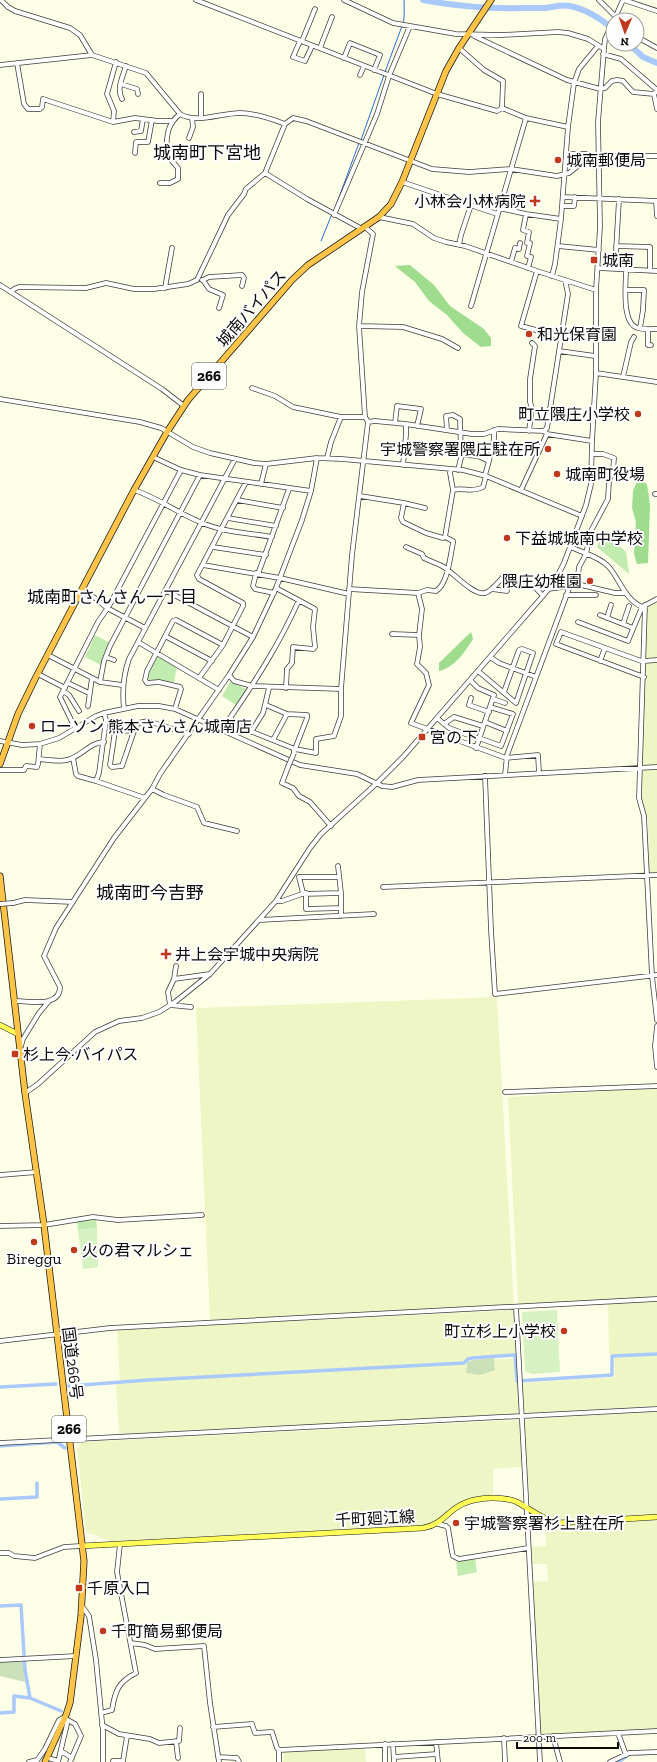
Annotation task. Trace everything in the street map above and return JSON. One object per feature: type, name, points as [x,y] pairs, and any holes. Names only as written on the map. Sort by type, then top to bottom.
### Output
[{"type":"highway","name":"城南バイパス","points":[[0,764],[18,714],[38,674],[134,490],[167,432],[184,406],[292,280],[308,265],[380,217],[391,204],[402,182],[446,71],[459,48],[470,34],[491,0]]},
{"type":"highway","name":"266","points":[[0,876],[18,1034]]},
{"type":"highway","name":"国道266号","points":[[18,1034],[44,1225],[56,1335],[70,1439],[81,1546],[84,1561],[82,1606],[70,1703],[66,1718],[42,1758]]},
{"type":"main road","points":[[0,1025],[18,1034]]},
{"type":"main road","name":"千町廻江線","points":[[81,1546],[407,1530],[438,1524],[458,1506],[477,1500],[494,1499],[513,1501],[558,1523],[657,1517]]},
{"type":"street","points":[[1,0],[15,11],[70,28],[77,32],[92,55]]},
{"type":"street","points":[[196,0],[437,94],[497,111],[502,108]]},
{"type":"street","points":[[344,0],[393,23],[456,34],[502,35],[558,32],[577,35],[588,39],[598,46],[603,52],[621,59],[656,92],[657,109]]},
{"type":"street","points":[[599,0],[609,12]]},
{"type":"street","points":[[618,12],[622,0],[657,11]]},
{"type":"street","points":[[312,46],[305,61],[294,57],[315,9]]},
{"type":"street","points":[[320,48],[332,17]]},
{"type":"street","points":[[333,214],[365,143],[389,76],[410,26]]},
{"type":"street","points":[[470,34],[574,83],[605,88],[612,81],[617,80],[623,81],[633,92],[656,92]]},
{"type":"street","points":[[645,41],[657,48]]},
{"type":"street","points":[[25,1093],[38,1084],[95,1032],[119,1021],[142,1018],[159,1012],[210,974],[276,902],[310,848],[376,783],[437,718],[543,596],[560,571],[571,548],[592,484],[592,441],[596,373],[596,290],[599,250],[600,199],[598,122],[605,42]]},
{"type":"street","points":[[344,58],[350,43],[380,55],[374,70]]},
{"type":"street","points":[[552,276],[558,246],[567,154],[568,127],[574,83],[578,70],[598,46]]},
{"type":"street","points":[[459,48],[484,70],[503,81],[502,108]]},
{"type":"street","points":[[0,65],[92,55],[146,72],[180,114],[192,118],[246,113],[285,124]]},
{"type":"street","points":[[113,122],[114,111],[106,94],[116,62]]},
{"type":"street","points":[[17,63],[25,107],[28,109],[40,109],[42,107],[43,99],[47,99],[113,122],[134,118],[171,121]]},
{"type":"street","points":[[122,99],[119,95],[126,66]]},
{"type":"street","points":[[360,75],[364,66]]},
{"type":"street","points":[[121,84],[137,88],[138,94]]},
{"type":"street","points":[[201,94],[201,117]]},
{"type":"street","points":[[502,108],[526,118],[568,127]]},
{"type":"street","points":[[160,183],[174,182],[178,179],[178,168],[166,154],[171,121],[180,114]]},
{"type":"street","points":[[189,138],[193,128],[192,118]]},
{"type":"street","points":[[197,280],[228,215],[244,194],[246,189],[265,173],[285,124],[293,118],[365,143],[410,162],[432,169],[469,172],[511,169],[557,176],[574,170],[589,158],[599,156],[657,156]]},
{"type":"street","points":[[471,306],[526,118]]},
{"type":"street","points":[[134,132],[141,131],[143,119]]},
{"type":"street","points":[[135,152],[136,142],[148,142],[152,120]]},
{"type":"street","points":[[567,154],[586,154],[589,158]]},
{"type":"street","points":[[265,173],[333,214],[364,228],[373,234],[362,292],[359,326],[365,417],[368,422],[349,591],[341,689],[341,716],[334,736],[316,739],[316,753],[294,751],[273,740],[228,721],[270,658],[285,631],[299,600]]},
{"type":"street","points":[[402,182],[497,214]]},
{"type":"street","points":[[563,197],[657,201],[657,216]]},
{"type":"street","points":[[562,206],[574,206],[575,198]]},
{"type":"street","points":[[615,269],[619,199]]},
{"type":"street","points":[[459,245],[471,205]]},
{"type":"street","points":[[499,208],[561,219]]},
{"type":"street","points":[[526,214],[523,230],[529,232],[527,242],[530,243],[530,246],[527,256],[531,257],[528,268]]},
{"type":"street","points":[[380,217],[413,224],[434,238],[486,253],[537,272],[596,290]]},
{"type":"street","points":[[511,262],[515,248],[519,249],[520,243]]},
{"type":"street","points":[[558,246],[599,250]]},
{"type":"street","points":[[616,246],[650,247],[650,271]]},
{"type":"street","points":[[165,288],[172,248]]},
{"type":"street","points":[[598,268],[657,271]]},
{"type":"street","points":[[626,270],[626,314],[630,322],[637,328],[657,329]]},
{"type":"street","points":[[537,272],[521,326],[562,337]]},
{"type":"street","points":[[11,292],[19,287],[86,288],[106,283],[134,289],[165,288],[188,284],[209,277],[242,274],[244,278],[242,286]]},
{"type":"street","points":[[203,280],[208,289],[224,295],[219,308]]},
{"type":"street","points":[[521,490],[547,428],[568,294],[565,280]]},
{"type":"street","points":[[0,285],[162,389],[184,406]]},
{"type":"street","points":[[626,290],[644,290],[640,328]]},
{"type":"street","points":[[359,326],[403,327],[442,339],[458,348]]},
{"type":"street","points":[[648,329],[648,345],[652,345]]},
{"type":"street","points":[[623,377],[631,342],[634,337]]},
{"type":"street","points":[[529,431],[532,408],[530,402],[530,379],[535,346],[532,343]]},
{"type":"street","points":[[559,351],[595,356]]},
{"type":"street","points":[[596,373],[657,382]]},
{"type":"street","points":[[252,388],[275,396],[293,407],[341,417],[365,417]]},
{"type":"street","points":[[0,399],[121,418],[161,428],[193,447],[235,459],[266,464],[327,458],[458,470],[486,476],[582,516]]},
{"type":"street","points":[[395,423],[397,406],[421,409],[417,426]]},
{"type":"street","points":[[447,430],[446,416],[453,415],[460,418],[462,454],[458,470]]},
{"type":"street","points":[[327,458],[331,442],[341,417]]},
{"type":"street","points":[[368,422],[375,421],[406,424],[477,434],[498,429],[546,432],[592,441]]},
{"type":"street","points":[[403,464],[406,424]]},
{"type":"street","points":[[453,490],[469,491],[483,487],[494,439],[494,430]]},
{"type":"street","points":[[462,454],[478,456],[489,461]]},
{"type":"street","points":[[577,584],[579,567],[586,554],[591,531],[608,498],[609,480],[613,471],[614,458],[603,454],[592,454]]},
{"type":"street","points":[[153,457],[181,470],[200,475],[311,491]]},
{"type":"street","points":[[15,1001],[49,1001],[55,999],[60,991],[60,987],[46,959],[45,952],[56,928],[114,838],[152,789],[160,774],[230,675],[254,636],[280,578],[311,491],[317,458]]},
{"type":"street","points":[[124,709],[122,685],[125,670],[145,628],[235,459]]},
{"type":"street","points":[[261,484],[266,464]]},
{"type":"street","points":[[445,537],[453,490],[450,469]]},
{"type":"street","points":[[75,728],[60,700],[64,690],[98,622],[181,470]]},
{"type":"street","points":[[100,682],[110,646],[200,475]]},
{"type":"street","points":[[200,678],[223,645],[243,606],[243,603],[199,579],[197,575],[246,482]]},
{"type":"street","points":[[274,593],[255,589],[253,586],[266,555],[289,489]]},
{"type":"street","points":[[134,490],[148,495],[201,523],[272,536]]},
{"type":"street","points":[[360,496],[425,508]]},
{"type":"street","points":[[237,500],[283,508]]},
{"type":"street","points":[[203,565],[280,578],[317,588],[349,591],[418,593],[427,590],[439,590],[446,577],[453,541],[445,537],[443,538],[426,533],[403,522],[401,518],[404,503]]},
{"type":"street","points":[[228,518],[276,526]]},
{"type":"street","points":[[213,547],[266,555]]},
{"type":"street","points":[[406,547],[422,554],[424,558],[447,569],[459,580],[477,592],[484,593],[492,589],[504,576],[519,577],[526,586],[533,585],[543,596]]},
{"type":"street","points":[[571,548],[593,556],[608,566],[626,593],[634,602],[644,606]]},
{"type":"street","points":[[548,589],[577,584],[614,593],[626,593]]},
{"type":"street","points":[[505,775],[506,758],[570,586]]},
{"type":"street","points":[[584,586],[584,595]]},
{"type":"street","points":[[276,588],[315,609],[313,627],[315,647],[313,649],[293,647],[292,664],[287,668],[286,688]]},
{"type":"street","points":[[492,589],[507,591]]},
{"type":"street","points":[[165,590],[254,636]]},
{"type":"street","points":[[81,591],[95,598],[107,608],[145,628]]},
{"type":"street","points":[[418,593],[422,609],[419,635],[420,647],[417,664],[426,673],[429,685],[411,723],[426,730],[506,758],[538,755],[539,773]]},
{"type":"street","points":[[566,595],[596,595]]},
{"type":"street","points":[[578,622],[628,641],[644,606],[657,599]]},
{"type":"street","points":[[607,618],[611,605]]},
{"type":"street","points":[[623,624],[629,606]]},
{"type":"street","points":[[644,606],[644,677],[639,798],[644,816],[657,1020]]},
{"type":"street","points":[[600,615],[633,628]]},
{"type":"street","points":[[175,709],[181,689],[180,687],[159,682],[147,682],[145,680],[147,671],[173,621],[176,620],[223,645]]},
{"type":"street","points":[[644,677],[556,644],[561,632],[644,661],[657,660]]},
{"type":"street","points":[[392,634],[419,635]]},
{"type":"street","points":[[165,636],[212,661]]},
{"type":"street","points":[[138,642],[219,690]]},
{"type":"street","points":[[600,661],[605,648]]},
{"type":"street","points":[[478,671],[516,703],[533,653],[522,649],[520,650],[504,692]]},
{"type":"street","points":[[48,655],[100,682],[122,685]]},
{"type":"street","points":[[106,657],[114,660]]},
{"type":"street","points":[[490,657],[499,663],[536,677]]},
{"type":"street","points":[[38,674],[64,690],[79,711]]},
{"type":"street","points":[[230,675],[234,681],[252,686],[269,688],[341,689]]},
{"type":"street","points":[[88,706],[92,678]]},
{"type":"street","points":[[470,680],[478,688],[494,694],[476,748]]},
{"type":"street","points":[[68,683],[89,693]]},
{"type":"street","points":[[251,732],[264,713],[269,688]]},
{"type":"street","points":[[471,698],[468,705],[489,712]]},
{"type":"street","points":[[493,699],[505,703]]},
{"type":"street","points":[[0,741],[22,745],[40,744],[59,738],[96,716],[104,713],[150,705],[175,709],[289,762],[310,768],[340,770],[357,774],[382,786],[392,787],[418,780],[657,767]]},
{"type":"street","points":[[266,705],[287,714],[307,715],[282,782],[293,788],[300,796],[310,802],[331,826]]},
{"type":"street","points":[[437,718],[454,730],[501,746],[513,714],[490,707]]},
{"type":"street","points":[[96,781],[104,742],[106,720],[104,713]]},
{"type":"street","points":[[273,740],[287,714]]},
{"type":"street","points":[[444,724],[454,717],[507,731]]},
{"type":"street","points":[[134,731],[115,731],[110,764],[112,767],[122,766],[138,723],[148,720],[189,734]]},
{"type":"street","points":[[39,759],[66,761],[92,746],[104,742]]},
{"type":"street","points":[[0,770],[24,770],[26,766],[36,767],[39,759],[40,744]]},
{"type":"street","points":[[73,758],[76,774],[78,776],[145,798]]},
{"type":"street","points":[[485,776],[495,994],[655,975]]},
{"type":"street","points":[[152,789],[198,807],[204,823],[237,831]]},
{"type":"street","points":[[338,866],[341,893],[341,916]]},
{"type":"street","points":[[383,888],[657,874]]},
{"type":"street","points":[[339,877],[299,877],[304,894],[306,909],[341,908]]},
{"type":"street","points":[[276,902],[304,894],[341,893]]},
{"type":"street","points":[[0,904],[25,900],[73,902]]},
{"type":"street","points":[[258,920],[374,914]]},
{"type":"street","points":[[170,1005],[168,992],[174,979],[176,966]]},
{"type":"street","points":[[174,979],[210,974]]},
{"type":"street","points":[[20,1050],[23,1039],[39,1013],[49,1001]]},
{"type":"street","points":[[170,1005],[191,1007]]},
{"type":"street","points":[[657,1026],[655,1046],[657,1067]]},
{"type":"street","points":[[505,1092],[657,1086]]},
{"type":"street","points":[[0,1175],[37,1172]]},
{"type":"street","points":[[0,1226],[44,1225],[93,1217],[118,1220],[202,1216]]},
{"type":"street","points":[[0,1341],[110,1328],[657,1299]]},
{"type":"street","points":[[516,1307],[540,1762]]},
{"type":"street","points":[[0,1443],[657,1409]]},
{"type":"street","points":[[438,1524],[448,1528],[453,1556],[459,1559],[528,1548]]},
{"type":"street","points":[[101,1713],[112,1710],[117,1690],[124,1679],[136,1673],[117,1572],[120,1544]]},
{"type":"street","points":[[0,1553],[9,1553],[14,1556],[35,1558],[64,1547],[81,1546]]},
{"type":"street","points":[[82,1606],[89,1616],[91,1627],[101,1713],[103,1762]]},
{"type":"street","points":[[131,1643],[145,1645],[155,1649],[204,1646],[218,1760],[233,1756],[237,1758],[239,1762]]},
{"type":"street","points":[[0,1660],[76,1656]]},
{"type":"street","points":[[61,1751],[71,1760],[81,1736],[75,1724],[66,1718]]},
{"type":"street","points":[[51,1759],[58,1762],[67,1724],[66,1718]]},
{"type":"street","points":[[213,1728],[252,1724],[255,1733],[272,1732],[279,1750],[279,1762]]},
{"type":"street","points":[[102,1725],[112,1731],[127,1736],[150,1739],[159,1743],[179,1741],[180,1728]]},
{"type":"street","points":[[279,1750],[657,1731]]},
{"type":"street","points":[[618,1733],[626,1754]]},
{"type":"street","points":[[113,1761],[124,1762],[127,1736]]},
{"type":"street","points":[[554,1736],[560,1762]]},
{"type":"street","points":[[504,1738],[505,1762]]},
{"type":"street","points":[[176,1741],[178,1758]]},
{"type":"street","points":[[436,1742],[438,1762]]},
{"type":"street","points":[[385,1744],[386,1762]]},
{"type":"street","points":[[393,1744],[394,1762]]},
{"type":"street","points":[[610,1762],[626,1754],[657,1752]]},
{"type":"street","points":[[394,1757],[437,1754]]},
{"type":"street","points":[[29,1762],[37,1761],[42,1758]]},
{"type":"green space","points":[[410,265],[434,285],[450,306],[484,329],[491,338],[491,346],[481,347],[463,333],[447,315],[429,301],[415,282],[395,266]]},
{"type":"green space","points":[[638,479],[647,484],[650,505],[648,563],[637,564],[634,554],[636,522],[632,508],[633,491]]},
{"type":"green space","points":[[602,530],[626,552],[629,574],[597,547]]},
{"type":"green space","points":[[657,598],[657,873],[649,873],[648,820],[639,798],[647,606]]},
{"type":"green space","points":[[471,632],[473,639],[463,654],[450,667],[439,671],[439,663]]},
{"type":"green space","points":[[95,635],[110,643],[101,665],[85,657]]},
{"type":"green space","points":[[158,656],[177,666],[174,682],[149,680],[148,678],[151,668]]},
{"type":"green space","points":[[230,682],[247,689],[236,705],[222,696]]},
{"type":"green space","points":[[497,997],[514,1305],[210,1320],[196,1008]]},
{"type":"green space","points":[[657,1088],[657,1297],[518,1305],[508,1097]]},
{"type":"green space","points":[[96,1218],[97,1228],[78,1230],[77,1221]]},
{"type":"green space","points":[[97,1228],[98,1267],[83,1269],[78,1230]]},
{"type":"green space","points":[[657,1302],[657,1406],[527,1413],[524,1410],[523,1383],[615,1377],[614,1354],[609,1354],[608,1304]]},
{"type":"green space","points":[[515,1310],[516,1355],[472,1357],[464,1362],[466,1365],[466,1373],[495,1370],[494,1359],[514,1359],[515,1383],[518,1383],[519,1410],[516,1414],[119,1434],[116,1384],[120,1384],[117,1330]]},
{"type":"green space","points":[[557,1310],[560,1372],[532,1374],[525,1371],[522,1312]]},
{"type":"green space","points":[[494,1358],[495,1370],[480,1375],[466,1373],[467,1362]]},
{"type":"green space","points":[[657,1412],[657,1515],[560,1521],[530,1507],[524,1423],[528,1419]]},
{"type":"green space","points":[[519,1421],[522,1467],[493,1469],[493,1498],[465,1500],[454,1505],[439,1519],[428,1525],[111,1541],[86,1532],[77,1448],[83,1442]]},
{"type":"green space","points":[[529,1512],[561,1525],[657,1520],[657,1729],[540,1735],[532,1582],[548,1581],[547,1564],[531,1564],[530,1547],[546,1546],[545,1527],[530,1528]]},
{"type":"green space","points":[[475,1558],[477,1572],[458,1576],[456,1562]]},
{"type":"green space","points":[[0,1662],[23,1662],[25,1682],[0,1676]]},
{"type":"green space","points":[[365,1748],[366,1762],[283,1762],[284,1752]]},
{"type":"waterway","points":[[403,23],[404,0]]},
{"type":"waterway","points":[[423,0],[496,8],[546,8],[567,5],[587,12],[605,23]]},
{"type":"waterway","points":[[385,72],[402,26]]},
{"type":"waterway","points":[[638,52],[643,57],[657,63]]},
{"type":"waterway","points":[[361,140],[384,75]]},
{"type":"waterway","points":[[334,211],[359,143]]},
{"type":"waterway","points":[[321,241],[332,214]]},
{"type":"waterway","points":[[44,1338],[48,1337]]},
{"type":"waterway","points":[[69,1386],[148,1380],[464,1363],[468,1359],[472,1358],[515,1355],[517,1381],[612,1375],[612,1356],[657,1354]]},
{"type":"waterway","points":[[0,1387],[56,1384]]},
{"type":"waterway","points":[[0,1446],[57,1442],[65,1448]]},
{"type":"waterway","points":[[0,1499],[37,1497],[37,1483]]},
{"type":"waterway","points":[[0,1606],[21,1605],[25,1670],[30,1698]]},
{"type":"waterway","points":[[0,1713],[14,1712],[14,1696],[30,1698],[61,1711]]},
{"type":"waterway","points":[[638,1754],[654,1753]]},
{"type":"waterway","points":[[618,1762],[627,1756]]},
{"type":"place","name":"城南郵便局","points":[[558,160]]},
{"type":"place","name":"小林会小林病院","points":[[535,201]]},
{"type":"place","name":"城南","points":[[594,260]]},
{"type":"place","name":"和光保育園","points":[[529,334]]},
{"type":"place","name":"町立隈庄小学校","points":[[638,414]]},
{"type":"place","name":"宇城警察署隈庄駐在所","points":[[548,449]]},
{"type":"place","name":"城南町役場","points":[[557,474]]},
{"type":"place","name":"下益城城南中学校","points":[[507,538]]},
{"type":"place","name":"隈庄幼稚園","points":[[590,581]]},
{"type":"place","name":"ローソン 熊本さんさん城南店","points":[[32,726]]},
{"type":"place","name":"宮の下","points":[[422,737]]},
{"type":"place","name":"井上会宇城中央病院","points":[[166,954]]},
{"type":"place","name":"杉上今·バイパス","points":[[15,1054]]},
{"type":"place","name":"Bireggu","points":[[34,1242]]},
{"type":"place","name":"火の君マルシェ","points":[[74,1250]]},
{"type":"place","name":"町立杉上小学校","points":[[564,1331]]},
{"type":"place","name":"宇城警察署杉上駐在所","points":[[456,1523]]},
{"type":"place","name":"千原入口","points":[[79,1588]]},
{"type":"place","name":"千町簡易郵便局","points":[[103,1631]]},
{"type":"district","name":"城南町下宮地","points":[[207,153]]},
{"type":"district","name":"城南町さんさん一丁目","points":[[112,597]]},
{"type":"district","name":"城南町今吉野","points":[[150,893]]}]
